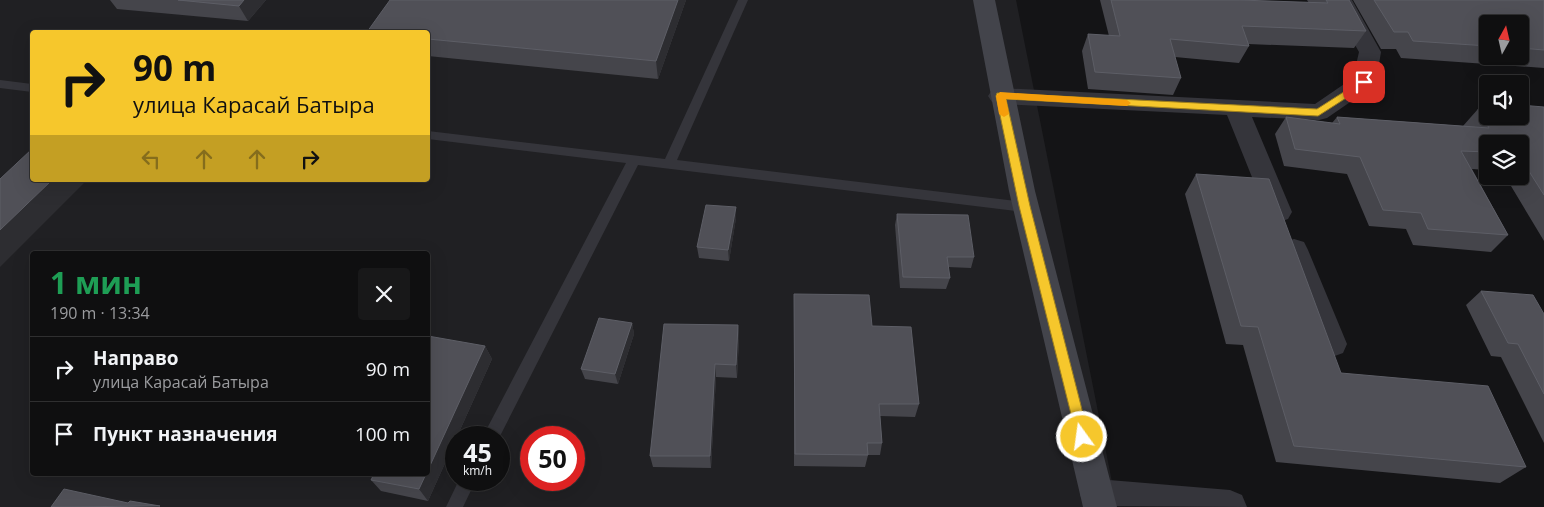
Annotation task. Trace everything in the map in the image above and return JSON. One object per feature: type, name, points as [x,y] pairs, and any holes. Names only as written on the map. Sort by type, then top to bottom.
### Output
[{"type":"main road","points":[[984,0],[1000,96],[1025,206],[1098,501]]},
{"type":"street","points":[[1000,96],[1237,110],[1318,112],[1364,82],[1370,52],[1341,0]]},
{"type":"street","points":[[1237,110],[1332,344]]},
{"type":"street","points":[[1098,501],[1230,507]]},
{"type":"lane","points":[[669,164],[743,0]]},
{"type":"lane","points":[[0,84],[30,88]]},
{"type":"lane","points":[[430,135],[1025,206]]},
{"type":"lane","points":[[496,426],[634,160]]},
{"type":"lane","points":[[454,507],[462,491]]},
{"type":"shaded area","points":[[0,0],[1016,0],[1117,507],[0,507]]},
{"type":"building","points":[[178,0],[244,0],[239,6]]},
{"type":"building","points":[[390,0],[678,0],[656,61],[430,39],[430,30],[368,30]]},
{"type":"building","points":[[1111,0],[1239,0],[1328,3],[1326,0],[1349,0],[1366,31],[1242,26],[1249,46],[1170,39],[1181,78],[1095,72],[1088,34],[1120,36]]},
{"type":"building","points":[[1374,0],[1544,0],[1544,50],[1529,49],[1529,15],[1479,15],[1479,45],[1413,41],[1408,32],[1394,32]]},
{"type":"building","points":[[1529,106],[1544,107],[1544,195],[1529,171],[1529,135],[1479,135],[1479,152],[1461,151],[1508,235],[1428,229],[1421,213],[1383,210],[1360,157],[1295,149],[1286,117],[1340,124],[1337,117],[1489,128],[1487,125],[1529,125]]},
{"type":"building","points":[[30,151],[30,182],[50,182],[0,230],[0,179]]},
{"type":"building","points":[[1196,174],[1269,179],[1341,373],[1488,386],[1526,467],[1294,446],[1258,327],[1241,326]]},
{"type":"building","points":[[706,205],[736,207],[728,250],[697,247]]},
{"type":"building","points":[[897,214],[968,215],[974,257],[947,257],[950,278],[903,277]]},
{"type":"building","points":[[1481,291],[1533,295],[1544,314],[1544,394],[1518,344],[1508,343]]},
{"type":"building","points":[[794,294],[869,295],[872,326],[911,327],[919,404],[879,404],[882,443],[867,443],[868,455],[795,454]]},
{"type":"building","points":[[599,318],[632,323],[615,374],[581,369]]},
{"type":"building","points":[[664,324],[738,325],[736,365],[715,364],[710,456],[650,456]]},
{"type":"building","points":[[430,336],[485,346],[448,426],[445,426],[445,433],[430,466]]},
{"type":"building","points":[[373,476],[425,476],[419,489],[371,480]]},
{"type":"building","points":[[64,489],[128,503],[130,501],[160,506],[51,507]]},
{"type":"slow traffic","points":[[1004,114],[1000,96],[1127,103]]},
{"type":"route","points":[[1082,437],[1000,96],[1237,110],[1318,112],[1364,82]]}]
